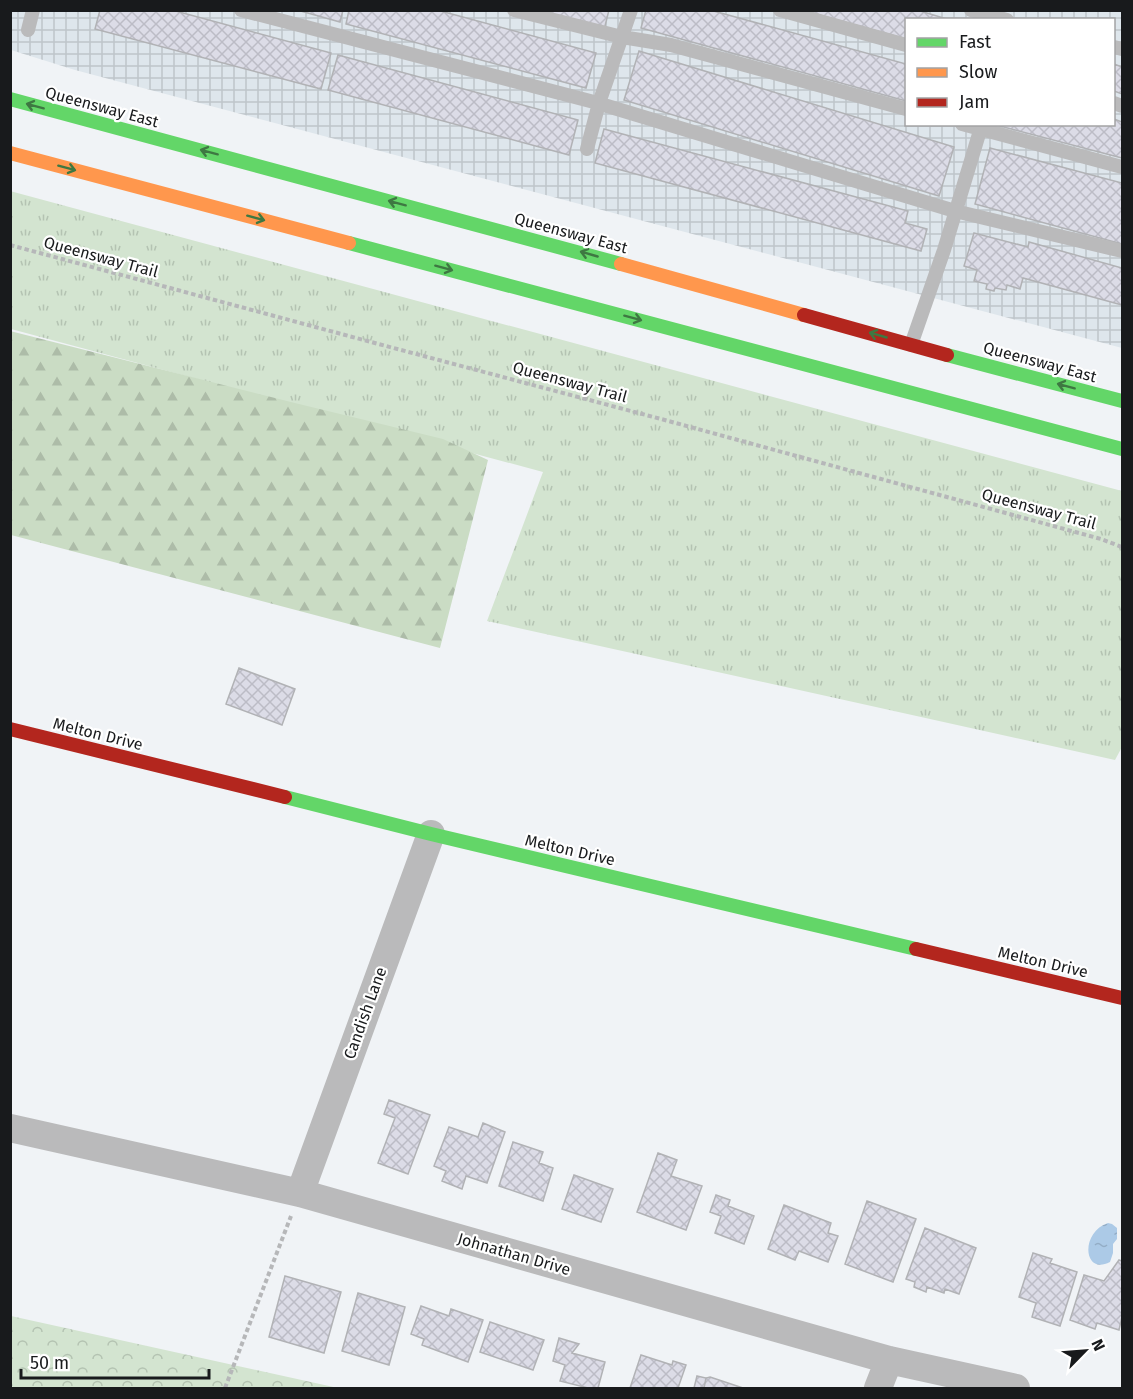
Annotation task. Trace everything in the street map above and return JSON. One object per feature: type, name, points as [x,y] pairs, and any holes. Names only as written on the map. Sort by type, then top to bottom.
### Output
[{"type":"main road","name":"Queensway East","points":[[10,99],[1122,401]]},
{"type":"main road","points":[[10,153],[1122,449]]},
{"type":"main road","name":"Melton Drive","points":[[10,729],[430,834],[1122,998]]},
{"type":"street","name":"Candish Lane","points":[[300,1193],[430,834]]},
{"type":"street","name":"Johnathan Drive","points":[[10,1128],[300,1193],[889,1360],[1016,1389]]},
{"type":"street","points":[[878,1389],[889,1360]]},
{"type":"lane","points":[[28,30],[33,10]]},
{"type":"lane","points":[[241,10],[599,104],[955,211],[1122,251]]},
{"type":"lane","points":[[514,10],[622,37],[671,45],[905,109]]},
{"type":"lane","points":[[587,149],[599,104],[631,10]]},
{"type":"lane","points":[[780,10],[905,45]]},
{"type":"lane","points":[[971,10],[1000,18]]},
{"type":"lane","points":[[910,345],[944,250],[981,127],[1122,167]]},
{"type":"path","name":"Queensway Trail","points":[[10,244],[650,416],[1101,539],[1122,547]]},
{"type":"path","points":[[225,1389],[300,1193]]},
{"type":"shaded area","points":[[11,10],[1122,11],[1122,348],[75,70],[11,50]]},
{"type":"green space","points":[[10,191],[1122,491],[1122,747],[1115,760],[487,621],[543,472],[11,329]]},
{"type":"green space","points":[[10,331],[443,439],[488,460],[440,648],[11,535]]},
{"type":"green space","points":[[11,1316],[338,1388],[11,1388]]},
{"type":"water","points":[[1108,1223],[1117,1228],[1117,1239],[1113,1244],[1110,1262],[1101,1265],[1094,1263],[1090,1258],[1089,1243],[1099,1228]]},
{"type":"building","points":[[100,10],[172,10],[331,53],[321,89],[95,29]]},
{"type":"building","points":[[297,10],[343,10],[340,22]]},
{"type":"building","points":[[349,10],[437,10],[596,53],[586,88],[346,24]]},
{"type":"building","points":[[533,10],[609,10],[604,30]]},
{"type":"building","points":[[646,10],[710,10],[905,64],[905,101],[641,28]]},
{"type":"building","points":[[801,10],[917,10],[943,18],[905,18],[905,39]]},
{"type":"building","points":[[639,51],[954,147],[939,196],[624,100]]},
{"type":"building","points":[[338,55],[578,120],[569,155],[328,90]]},
{"type":"building","points":[[1115,64],[1122,67],[1122,94],[1115,91]]},
{"type":"building","points":[[1115,119],[1122,122],[1122,158],[1000,126],[1115,126]]},
{"type":"building","points":[[604,129],[908,211],[905,223],[927,229],[921,251],[595,163]]},
{"type":"building","points":[[990,148],[1122,183],[1122,244],[975,204]]},
{"type":"building","points":[[974,233],[1028,247],[1029,242],[1122,268],[1122,305],[1023,278],[1020,289],[1007,285],[1006,290],[986,289],[987,284],[974,281],[977,270],[964,266]]},
{"type":"building","points":[[239,668],[295,689],[282,725],[226,704]]},
{"type":"building","points":[[389,1100],[430,1115],[408,1174],[378,1163],[395,1118],[384,1114]]},
{"type":"building","points":[[483,1123],[505,1132],[487,1183],[466,1176],[462,1189],[442,1181],[446,1171],[434,1166],[449,1127],[478,1137]]},
{"type":"building","points":[[513,1142],[543,1152],[539,1163],[553,1168],[543,1201],[499,1186]]},
{"type":"building","points":[[658,1153],[677,1160],[671,1176],[702,1186],[686,1230],[637,1212]]},
{"type":"building","points":[[574,1175],[613,1189],[601,1222],[562,1209]]},
{"type":"building","points":[[716,1195],[730,1200],[728,1206],[754,1216],[744,1244],[715,1233],[721,1216],[710,1212]]},
{"type":"building","points":[[867,1201],[916,1219],[893,1282],[845,1264]]},
{"type":"building","points":[[784,1205],[831,1223],[828,1233],[838,1236],[828,1262],[799,1251],[795,1260],[768,1249]]},
{"type":"building","points":[[925,1228],[976,1248],[959,1294],[945,1289],[944,1293],[927,1287],[926,1292],[914,1287],[915,1282],[906,1279]]},
{"type":"building","points":[[1033,1253],[1052,1259],[1050,1263],[1077,1272],[1060,1326],[1032,1317],[1036,1303],[1019,1297]]},
{"type":"building","points":[[1119,1260],[1122,1261],[1122,1317],[1119,1330],[1097,1323],[1095,1329],[1070,1320],[1084,1275],[1104,1281]]},
{"type":"building","points":[[285,1276],[341,1292],[324,1353],[269,1337]]},
{"type":"building","points":[[358,1293],[405,1307],[389,1365],[342,1351]]},
{"type":"building","points":[[421,1306],[449,1316],[451,1309],[483,1320],[468,1362],[422,1345],[424,1339],[411,1334]]},
{"type":"building","points":[[490,1322],[544,1340],[533,1370],[480,1352]]},
{"type":"building","points":[[559,1338],[579,1344],[572,1353],[605,1362],[598,1388],[588,1388],[560,1381],[565,1365],[553,1361]]},
{"type":"building","points":[[641,1355],[672,1365],[673,1361],[686,1365],[678,1388],[630,1388]]},
{"type":"building","points":[[697,1376],[706,1378],[704,1388],[694,1388]]},
{"type":"building","points":[[710,1377],[743,1388],[704,1388],[706,1378]]},
{"type":"traffic: fast","points":[[10,99],[621,264]]},
{"type":"traffic: fast","points":[[349,243],[1122,449]]},
{"type":"traffic: fast","points":[[947,355],[1122,401]]},
{"type":"traffic: fast","points":[[285,797],[916,949]]},
{"type":"traffic: slow","points":[[10,153],[349,243]]},
{"type":"traffic: slow","points":[[621,264],[804,315]]},
{"type":"traffic: jam","points":[[804,315],[947,355]]},
{"type":"traffic: jam","points":[[10,729],[285,797]]},
{"type":"traffic: jam","points":[[916,949],[1122,998]]}]
